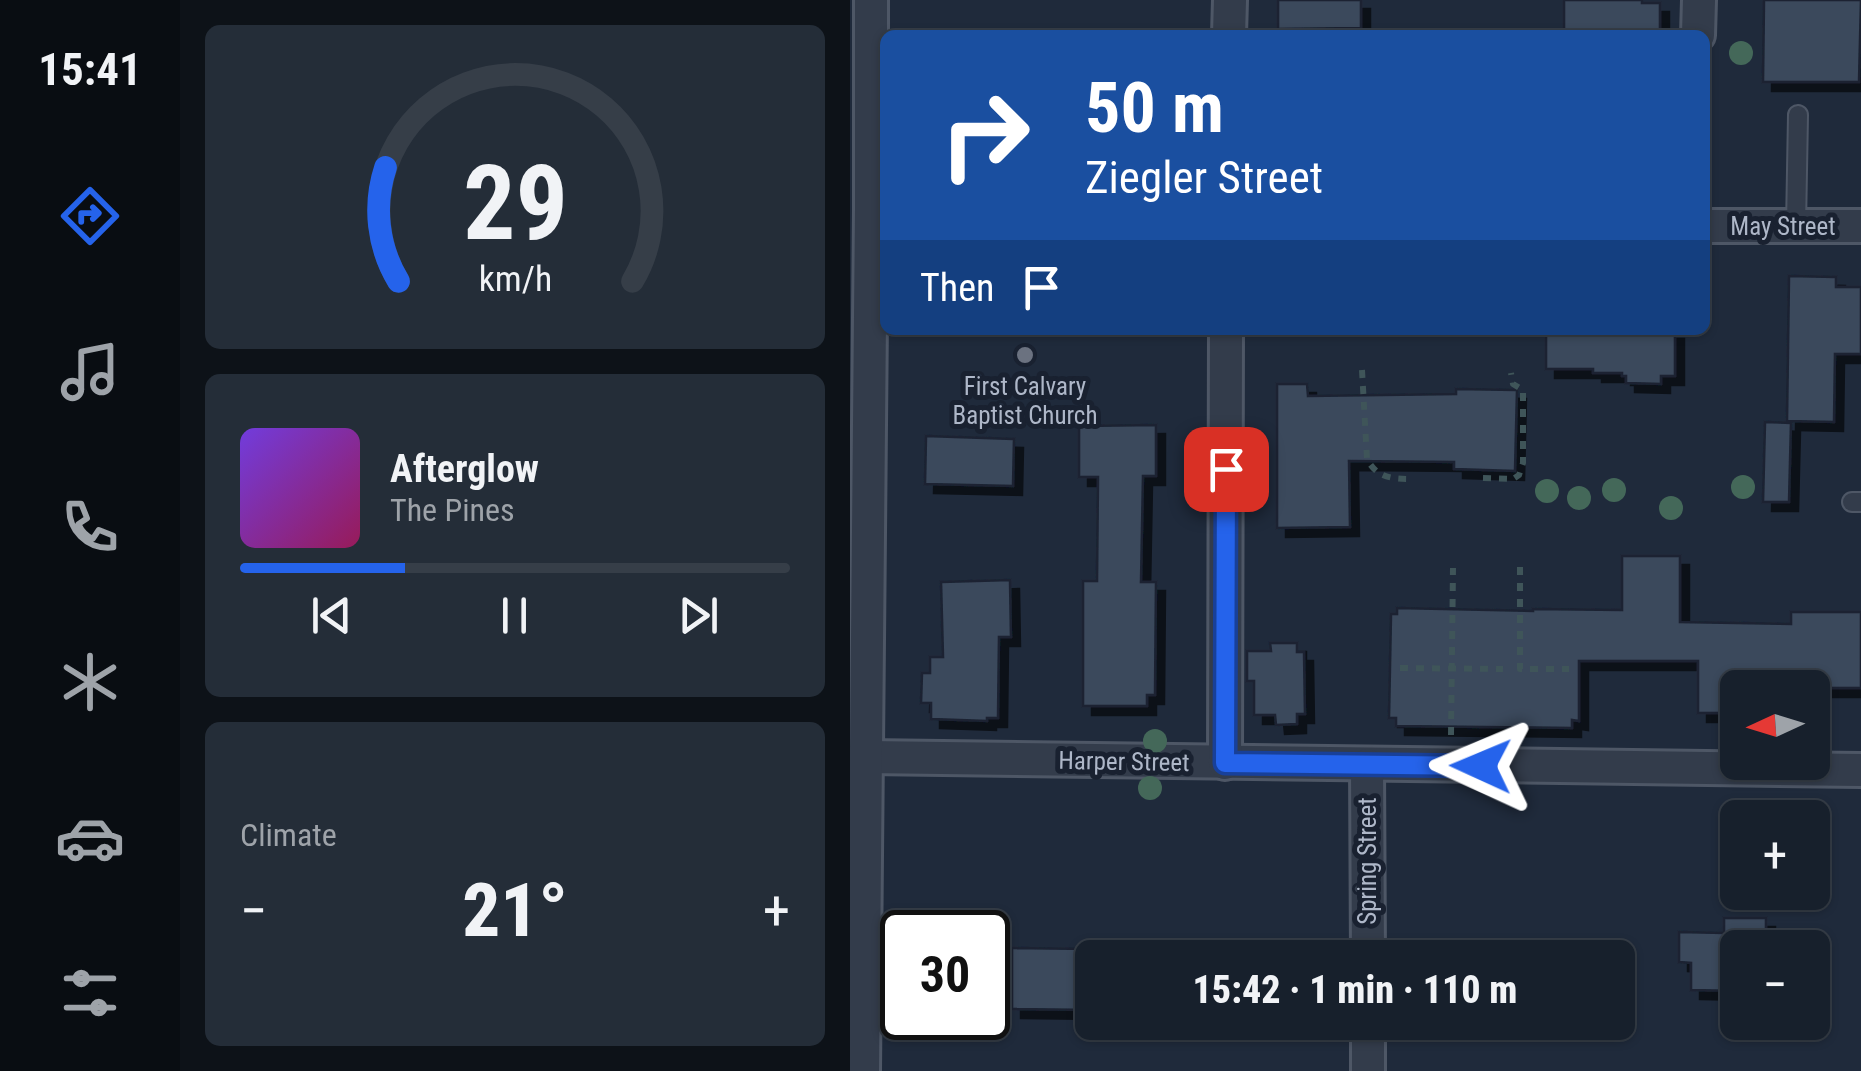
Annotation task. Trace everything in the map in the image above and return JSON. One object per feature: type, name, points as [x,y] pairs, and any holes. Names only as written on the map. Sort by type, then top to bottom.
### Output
[{"type":"street","points":[[863,1071],[871,0]]},
{"type":"street","points":[[1229,30],[1230,0]]},
{"type":"street","points":[[1698,30],[1699,0]]},
{"type":"street","name":"May Street","points":[[1710,226],[1861,226]]},
{"type":"street","points":[[1225,763],[1226,335]]},
{"type":"street","name":"Harper Street","points":[[867,757],[1861,770]]},
{"type":"street","name":"Spring Street","points":[[1368,764],[1368,940]]},
{"type":"street","points":[[1368,1040],[1368,1071]]},
{"type":"lane","points":[[1796,226],[1798,115]]},
{"type":"path","points":[[1362,370],[1366,459],[1373,471],[1391,479],[1412,479]]},
{"type":"path","points":[[1483,478],[1520,476],[1522,390],[1512,384],[1511,373]]},
{"type":"path","points":[[1451,741],[1453,568]]},
{"type":"path","points":[[1520,568],[1520,669],[1569,669]]},
{"type":"path","points":[[1400,668],[1504,669]]},
{"type":"building","points":[[1278,0],[1361,0],[1361,28],[1278,29]]},
{"type":"building","points":[[1564,0],[1660,3],[1660,30],[1564,30]]},
{"type":"building","points":[[1764,0],[1861,0],[1859,82],[1763,82]]},
{"type":"building","points":[[1789,276],[1836,277],[1836,287],[1861,287],[1861,354],[1835,354],[1834,422],[1787,421]]},
{"type":"building","points":[[1546,335],[1675,335],[1675,376],[1661,376],[1661,384],[1626,383],[1622,373],[1593,373],[1593,369],[1546,369]]},
{"type":"building","points":[[1277,384],[1307,384],[1308,396],[1517,390],[1515,471],[1454,469],[1454,462],[1349,461],[1350,527],[1277,528]]},
{"type":"building","points":[[1765,422],[1791,423],[1789,502],[1763,502]]},
{"type":"building","points":[[1156,425],[1156,476],[1143,476],[1141,582],[1156,582],[1155,695],[1147,695],[1147,706],[1083,706],[1083,581],[1097,581],[1098,477],[1079,477],[1079,426]]},
{"type":"building","points":[[926,436],[1014,439],[1013,486],[925,484]]},
{"type":"building","points":[[1622,556],[1680,556],[1680,622],[1791,624],[1791,612],[1861,612],[1861,688],[1830,688],[1830,670],[1720,670],[1720,713],[1698,713],[1698,661],[1579,661],[1579,721],[1572,720],[1572,728],[1396,726],[1396,718],[1389,718],[1391,614],[1397,614],[1397,608],[1622,610]]},
{"type":"building","points":[[1010,580],[1011,637],[999,637],[998,718],[931,719],[931,703],[921,703],[922,673],[930,673],[930,657],[943,657],[941,582]]},
{"type":"building","points":[[1270,643],[1297,643],[1297,652],[1304,652],[1305,714],[1297,714],[1297,724],[1276,725],[1275,715],[1254,715],[1254,681],[1247,681],[1247,651],[1271,651]]},
{"type":"building","points":[[1724,918],[1766,918],[1766,930],[1724,930]]},
{"type":"building","points":[[1679,932],[1720,933],[1720,991],[1691,990],[1691,963],[1679,962]]},
{"type":"building","points":[[1012,948],[1075,949],[1075,1010],[1012,1009]]},
{"type":"place","name":"First Calvary Baptist Church","points":[[1025,355]]},
{"type":"route","points":[[1226,469],[1225,763],[1481,766]]}]
